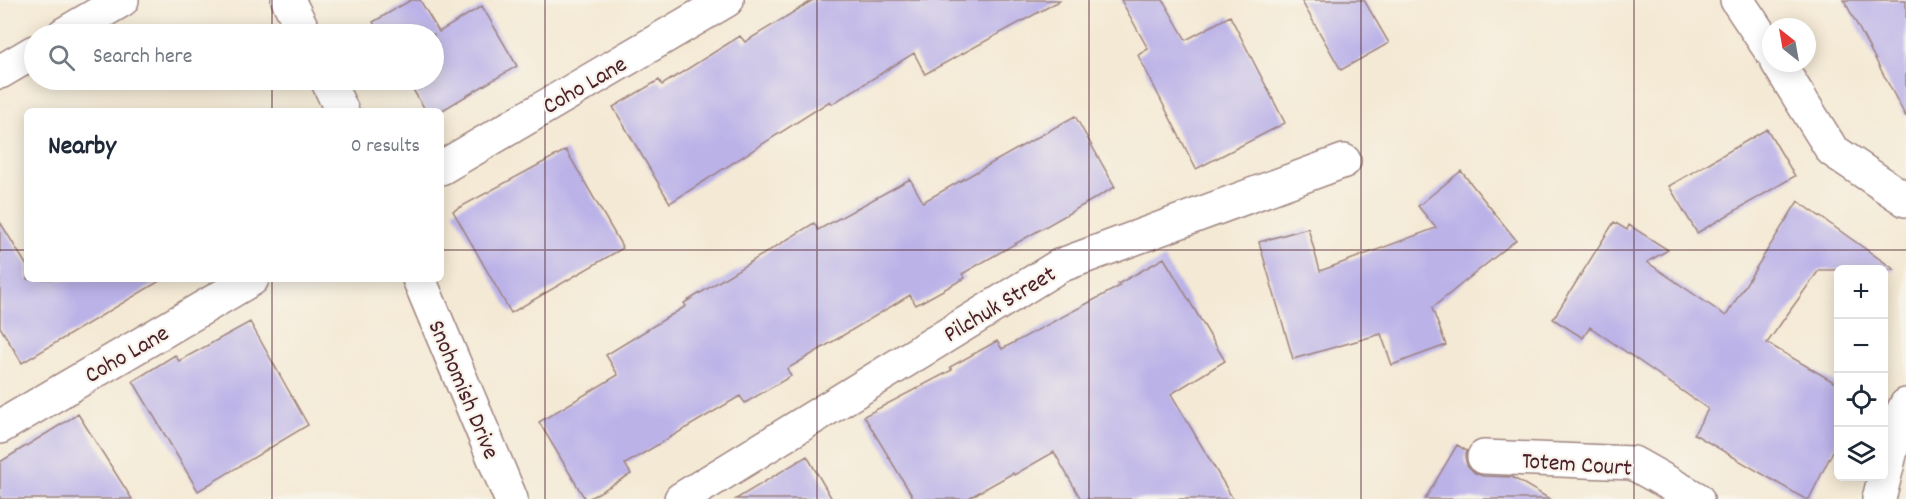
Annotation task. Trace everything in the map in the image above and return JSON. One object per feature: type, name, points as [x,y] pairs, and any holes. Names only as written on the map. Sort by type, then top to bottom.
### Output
[{"type":"street","points":[[81,24],[122,0]]},
{"type":"street","points":[[288,0],[300,24]]},
{"type":"street","name":"Coho Lane","points":[[444,166],[728,0]]},
{"type":"street","points":[[1737,0],[1762,38]]},
{"type":"street","points":[[0,72],[24,58]]},
{"type":"street","points":[[1784,72],[1832,150],[1906,200]]},
{"type":"street","points":[[332,90],[341,108]]},
{"type":"street","name":"Pilchuk Street","points":[[681,499],[1059,266],[1344,161]]},
{"type":"street","name":"Coho Lane","points":[[0,427],[247,282]]},
{"type":"street","name":"Snohomish Drive","points":[[420,282],[511,499]]},
{"type":"street","points":[[1878,499],[1898,422],[1906,405]]},
{"type":"street","name":"Totem Court","points":[[1484,457],[1634,463],[1697,499]]},
{"type":"building","points":[[411,0],[420,0],[434,24],[374,24],[373,22]]},
{"type":"building","points":[[813,0],[1061,0],[925,74],[914,53],[832,104],[830,101],[670,203],[613,107],[659,80],[662,85],[740,36],[745,42]]},
{"type":"building","points":[[1121,0],[1163,0],[1186,40],[1230,16],[1285,123],[1196,169],[1138,55],[1148,49]]},
{"type":"building","points":[[1301,0],[1364,0],[1389,43],[1341,70]]},
{"type":"building","points":[[1844,0],[1906,0],[1906,117]]},
{"type":"building","points":[[482,6],[517,66],[444,109],[424,108],[413,90],[444,90],[444,29]]},
{"type":"building","points":[[1075,116],[1115,187],[962,274],[965,278],[916,305],[910,295],[787,369],[791,376],[745,403],[740,396],[625,464],[631,474],[585,499],[539,422],[618,375],[606,355],[686,306],[684,303],[814,223],[818,230],[910,179],[923,202]]},
{"type":"building","points":[[1767,129],[1795,176],[1697,233],[1669,186]]},
{"type":"building","points":[[566,150],[623,248],[511,313],[453,211]]},
{"type":"building","points":[[1461,171],[1516,240],[1432,308],[1446,345],[1392,365],[1381,334],[1293,359],[1259,242],[1308,228],[1320,271],[1436,228],[1418,206]]},
{"type":"building","points":[[1798,201],[1888,265],[1834,265],[1834,270],[1819,270],[1767,343],[1834,382],[1834,449],[1809,499],[1805,499],[1694,434],[1708,409],[1590,327],[1583,338],[1553,319],[1614,222],[1627,230],[1629,225],[1668,250],[1647,262],[1726,316]]},
{"type":"building","points":[[0,222],[24,261],[24,282],[158,282],[22,363],[0,327]]},
{"type":"building","points":[[1164,258],[1225,361],[1171,394],[1233,499],[1081,499],[1054,452],[967,499],[914,499],[864,416],[952,370],[950,367],[997,341],[1002,349],[1120,286],[1118,284]]},
{"type":"building","points":[[250,322],[308,425],[198,491],[133,381],[175,355],[179,361]]},
{"type":"building","points":[[78,414],[132,499],[0,499],[0,462]]},
{"type":"building","points":[[1457,445],[1467,451],[1465,457],[1467,465],[1475,473],[1483,476],[1512,477],[1550,499],[1425,499]]},
{"type":"building","points":[[807,456],[832,499],[736,499]]}]
